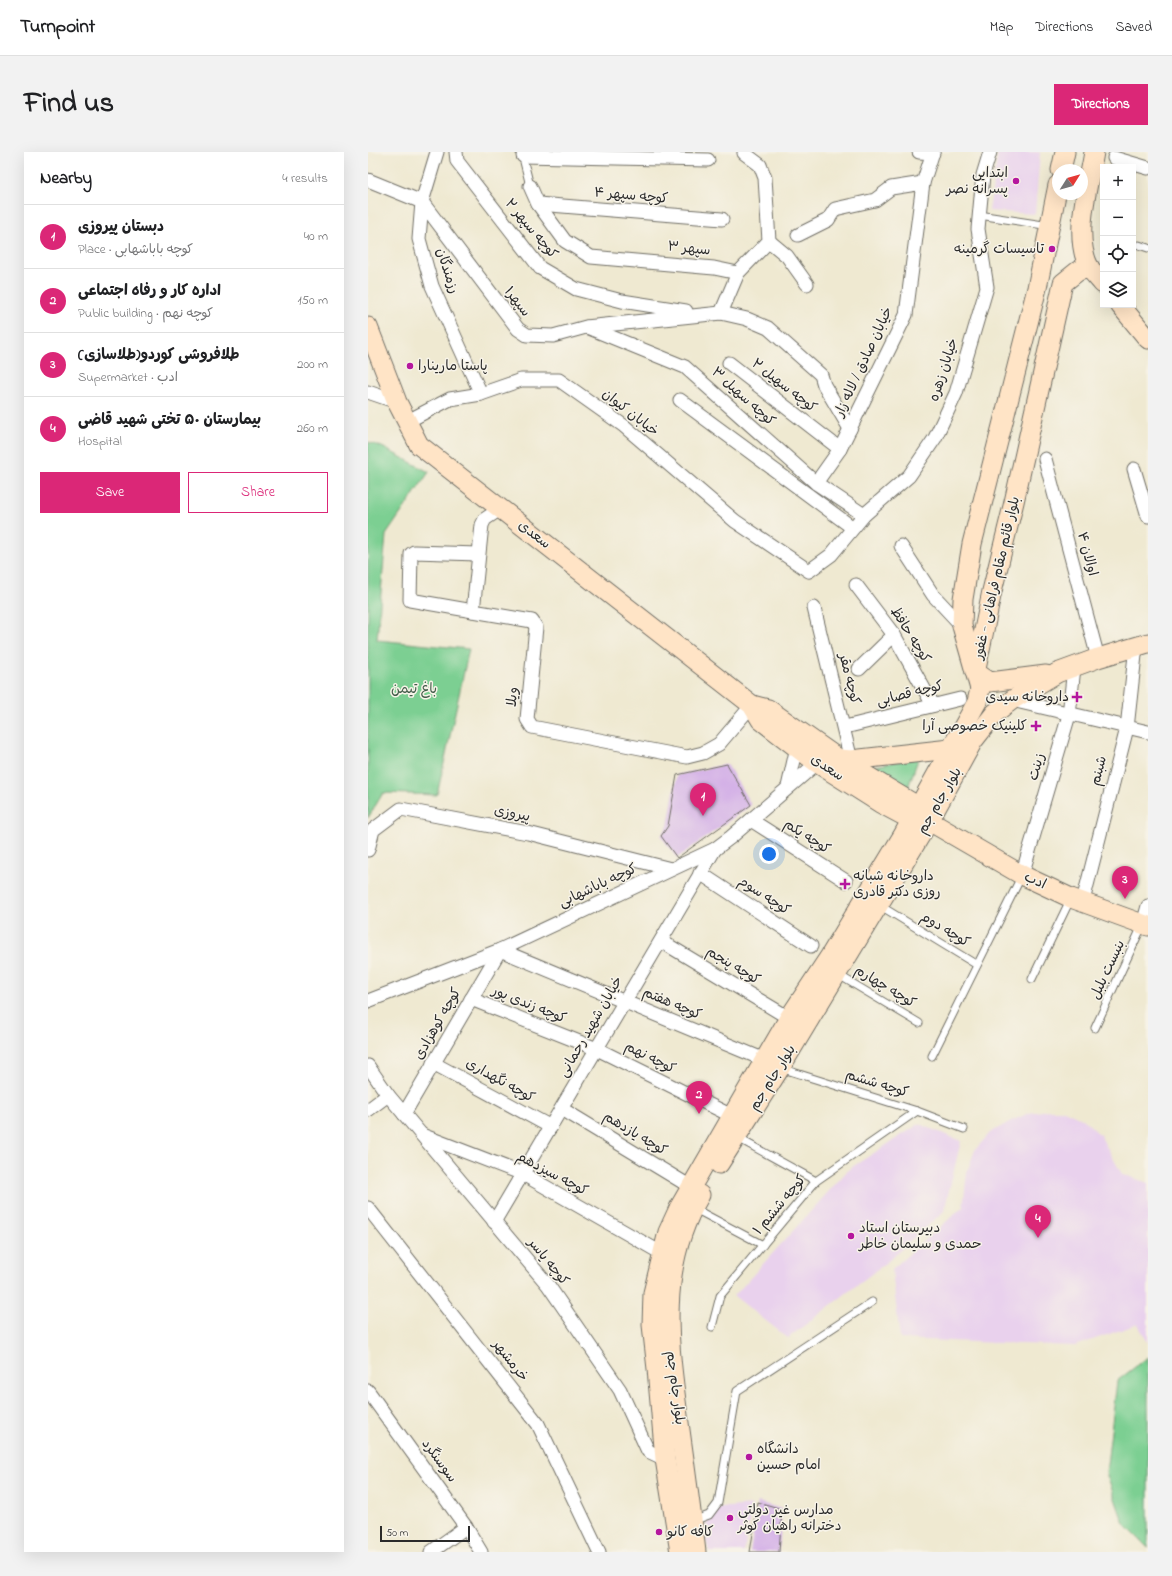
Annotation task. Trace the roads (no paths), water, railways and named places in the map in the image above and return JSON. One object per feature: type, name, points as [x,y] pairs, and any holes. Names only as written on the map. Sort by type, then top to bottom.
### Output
[{"type":"main road","points":[[1062,164],[1065,152]]},
{"type":"main road","points":[[1094,152],[1082,224],[1083,245],[1090,268],[1100,280]]},
{"type":"main road","name":"بلوار قائم مقام فراهانی - غفور","points":[[975,672],[962,626],[963,599],[972,544],[1037,288],[1055,200]]},
{"type":"main road","name":"بلوار قائم مقام فراهانی - غفور","points":[[975,672],[992,591],[1014,502],[1063,283],[1078,271],[1090,268]]},
{"type":"main road","points":[[1122,308],[1148,339]]},
{"type":"main road","name":"سعدی","points":[[368,326],[396,402],[420,445],[752,705],[768,709],[845,759],[920,816]]},
{"type":"main road","points":[[975,672],[990,682],[1066,670],[1142,644]]},
{"type":"main road","name":"بلوار جام جم","points":[[696,1552],[671,1364],[668,1324],[669,1293],[674,1259],[693,1208],[736,1137],[773,1064],[789,1018],[920,816],[995,713],[1012,700],[1066,670]]},
{"type":"main road","name":"بلوار جام جم","points":[[680,1552],[665,1459],[652,1325],[653,1293],[668,1232],[691,1187],[732,1116],[773,1064],[837,974],[878,905],[950,749],[966,724],[977,702],[980,689],[975,672]]},
{"type":"main road","name":"سعدی","points":[[752,705],[760,720],[817,763],[880,803],[920,816]]},
{"type":"main road","points":[[845,759],[950,749]]},
{"type":"main road","name":"ادب","points":[[920,816],[1022,875],[1077,899],[1146,918]]},
{"type":"street","name":"رزمندگان","points":[[437,152],[422,202],[420,239],[432,286],[481,394]]},
{"type":"street","name":"کوچه سپهر ۲","points":[[456,152],[457,161],[540,268],[576,289],[622,301],[702,314]]},
{"type":"street","points":[[919,152],[933,153]]},
{"type":"street","name":"خیابان زهره","points":[[809,571],[831,555],[864,515],[909,476],[935,438],[956,393],[987,287],[978,229],[983,175],[990,152]]},
{"type":"street","points":[[744,153],[760,165],[765,178],[769,240],[786,256],[807,284]]},
{"type":"street","name":"خیابان صادق / لاله زار","points":[[816,483],[840,449],[906,315],[923,183],[933,153]]},
{"type":"street","points":[[522,154],[708,160]]},
{"type":"street","points":[[1114,158],[1148,168]]},
{"type":"street","points":[[368,180],[422,202]]},
{"type":"street","points":[[798,235],[828,220],[835,209],[875,200],[891,188],[923,183]]},
{"type":"street","name":"سپهر ۳","points":[[530,186],[538,204],[564,241],[591,256],[714,268],[738,272]]},
{"type":"street","name":"سپهر۱","points":[[422,202],[518,330],[527,335],[553,336],[586,327],[702,314]]},
{"type":"street","name":"کوچه سپهر ۴","points":[[538,204],[722,219]]},
{"type":"street","points":[[721,313],[738,272],[769,240]]},
{"type":"street","points":[[702,314],[721,313],[747,319],[768,328],[821,374],[824,385],[850,429]]},
{"type":"street","name":"کوچه سهیل ۳","points":[[586,327],[685,367],[816,483],[864,515]]},
{"type":"street","name":"کوچه سهیل ۲","points":[[729,363],[840,449]]},
{"type":"street","name":"خیابان کیوان","points":[[406,422],[450,399],[481,394],[521,380],[559,380],[624,426],[736,522],[809,571]]},
{"type":"street","points":[[368,392],[396,402]]},
{"type":"street","points":[[680,400],[853,528]]},
{"type":"street","name":"اوالان ۴","points":[[1045,459],[1098,658]]},
{"type":"street","points":[[1134,469],[1147,509]]},
{"type":"street","points":[[478,554],[414,552],[411,554],[408,598],[410,600],[473,611],[478,554],[483,522],[500,509]]},
{"type":"street","points":[[901,546],[933,595],[962,626]]},
{"type":"street","name":"کوچه حافظ","points":[[856,585],[894,635],[933,705]]},
{"type":"street","name":"کوچه مقر","points":[[814,608],[845,727],[845,759]]},
{"type":"street","name":"ویلا","points":[[473,611],[532,622],[535,624],[536,628],[527,720],[528,724],[532,726],[687,757],[703,753],[718,744],[752,705]]},
{"type":"street","points":[[859,669],[894,635]]},
{"type":"street","name":"شبنم","points":[[1077,899],[1127,728],[1142,644]]},
{"type":"street","name":"زینت","points":[[1022,875],[1070,715],[1066,670]]},
{"type":"street","name":"کوچه قصابی","points":[[845,727],[960,699]]},
{"type":"street","points":[[1012,700],[1070,715],[1148,732]]},
{"type":"street","points":[[788,787],[796,748]]},
{"type":"street","name":"کوچه باباشهابی","points":[[368,1001],[500,950],[715,849],[817,763]]},
{"type":"street","name":"پیروزی","points":[[368,847],[373,830],[400,809],[528,833],[671,869]]},
{"type":"street","name":"کوچه یکم","points":[[751,820],[846,881]]},
{"type":"street","name":"خیابان شهید رحمانی","points":[[494,1222],[715,849]]},
{"type":"street","name":"کوچه سوم","points":[[700,873],[811,946]]},
{"type":"street","name":"کوچه پنجم","points":[[661,940],[789,1018]]},
{"type":"street","name":"کوچه کوهزادی","points":[[404,1114],[500,950]]},
{"type":"street","name":"کوچه هفتم","points":[[500,950],[773,1064]]},
{"type":"street","name":"کوچه زندی پور","points":[[471,999],[597,1049]]},
{"type":"street","name":"کوچه نهم","points":[[597,1049],[732,1116]]},
{"type":"street","name":"کوچه نگهداری","points":[[433,1064],[551,1127]]},
{"type":"street","name":"کوچه یاسر","points":[[368,1066],[388,1095],[548,1285],[620,1390],[648,1451],[665,1459]]},
{"type":"street","points":[[368,1110],[388,1095]]},
{"type":"street","name":"کوچه یازدهم","points":[[562,1109],[691,1187]]},
{"type":"street","name":"کوچه سیزدهم","points":[[421,1134],[523,1174],[663,1254]]},
{"type":"street","name":"خرمشهر","points":[[368,1208],[538,1424],[599,1552]]},
{"type":"street","name":"سوسنگرد","points":[[368,1391],[466,1527],[481,1552]]},
{"type":"street","points":[[431,1552],[466,1527]]},
{"type":"lane","points":[[522,154],[530,186]]},
{"type":"lane","points":[[979,215],[1050,226]]},
{"type":"lane","points":[[1139,245],[1148,248]]},
{"type":"lane","points":[[932,1056],[1022,875]]},
{"type":"lane","points":[[1032,979],[1077,899]]},
{"type":"lane","name":"کوچه دوم","points":[[878,905],[977,965]]},
{"type":"lane","name":"بنبست بلبل","points":[[1095,1028],[1146,918]]},
{"type":"lane","name":"کوچه چهارم","points":[[837,974],[919,1023]]},
{"type":"lane","name":"کوچه ششم","points":[[773,1064],[917,1111],[964,1129]]},
{"type":"lane","name":"کوچه ششم ۱","points":[[712,1327],[720,1296],[816,1181],[917,1111]]},
{"type":"lane","points":[[736,1137],[816,1181]]},
{"type":"lane","points":[[693,1208],[763,1245]]},
{"type":"lane","points":[[692,1521],[709,1515],[718,1503],[737,1391],[872,1302]]},
{"type":"place","name":"ابتدایی پسرانه نصر","points":[[1016,181]]},
{"type":"place","name":"تاسیسات گرمینه","points":[[1052,249]]},
{"type":"place","name":"پاستا مارینارا","points":[[410,366]]},
{"type":"place","name":"داروخانه سیدی","points":[[1077,697]]},
{"type":"place","name":"کلینیک خصوصی آرا","points":[[1036,726]]},
{"type":"place","name":"دبستان پیروزی","points":[[703,816]]},
{"type":"place","name":"داروخانه شبانه روزی دکتر قادری","points":[[845,884]]},
{"type":"place","name":"طلافروشی کوردو(طلاسازی)","points":[[1125,899]]},
{"type":"place","name":"اداره کار و رفاه اجتماعی","points":[[699,1114]]},
{"type":"place","name":"دبیرستان استاد حمدی و سلیمان خاطر","points":[[851,1236]]},
{"type":"place","name":"بیمارستان ۵۰ تختی شهید قاضی","points":[[1038,1238]]},
{"type":"place","name":"دانشگاه امام حسین","points":[[749,1457]]},
{"type":"place","name":"مدارس غیر دولتی دخترانه راهیان کوثر","points":[[730,1518]]},
{"type":"place","name":"کافه کانو","points":[[659,1532]]},
{"type":"park label","name":"باغ تیمن","points":[[414,689]]}]
